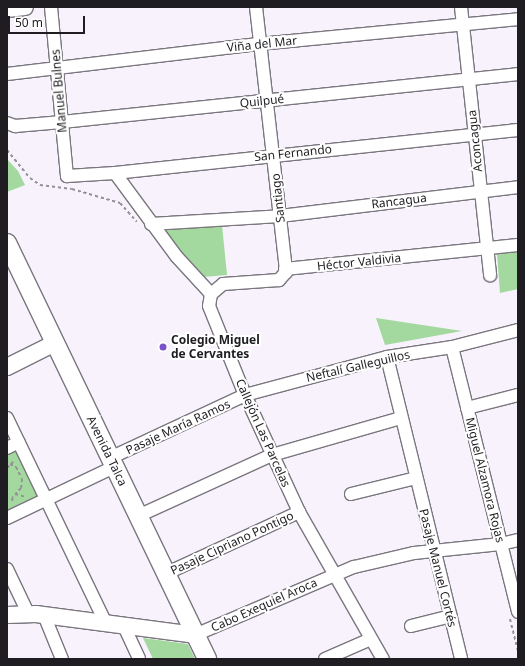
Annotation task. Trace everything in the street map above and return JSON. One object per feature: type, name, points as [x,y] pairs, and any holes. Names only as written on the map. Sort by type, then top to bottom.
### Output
[{"type":"main road","name":"Avenida Talca","points":[[7,243],[207,659]]},
{"type":"street","points":[[7,9],[25,7]]},
{"type":"street","name":"Manuel Bulnes","points":[[51,7],[67,176]]},
{"type":"street","name":"Santiago","points":[[256,7],[285,269]]},
{"type":"street","name":"Aconcagua","points":[[461,7],[490,275]]},
{"type":"street","name":"Viña del Mar","points":[[7,74],[260,44],[518,19]]},
{"type":"street","name":"Quilpué","points":[[7,122],[15,126],[62,122],[518,74]]},
{"type":"street","name":"San Fernando","points":[[67,176],[115,173],[518,130]]},
{"type":"street","points":[[115,173],[151,224],[211,294],[222,284],[279,280],[285,275],[285,269]]},
{"type":"street","name":"Rancagua","points":[[151,224],[280,216],[518,187]]},
{"type":"street","name":"Héctor Valdivia","points":[[285,269],[518,245]]},
{"type":"street","name":"Callejón Las Parcelas","points":[[211,294],[209,306],[245,395],[272,455],[299,512],[383,659]]},
{"type":"street","name":"Neftalí Galleguillos","points":[[245,395],[387,357],[452,347],[518,330]]},
{"type":"street","points":[[7,367],[55,343]]},
{"type":"street","name":"Miguel Alzamora Rojas","points":[[452,347],[518,612]]},
{"type":"street","name":"Pasaje Manuel Cortés","points":[[387,357],[433,550],[461,659]]},
{"type":"street","name":"Pasaje María Ramos","points":[[7,518],[245,395]]},
{"type":"street","points":[[467,408],[518,395]]},
{"type":"street","points":[[7,418],[105,622]]},
{"type":"street","points":[[138,516],[272,455],[401,418]]},
{"type":"street","points":[[7,448],[18,442]]},
{"type":"street","points":[[351,494],[416,478]]},
{"type":"street","name":"Pasaje Cipriano Pontigo","points":[[165,574],[299,512]]},
{"type":"street","name":"Cabo Exequiel Aroca","points":[[195,635],[334,574],[375,561],[433,550],[501,544],[518,540]]},
{"type":"street","points":[[7,568],[28,613]]},
{"type":"street","points":[[7,615],[28,613],[123,624],[195,635]]},
{"type":"street","points":[[44,615],[62,659]]},
{"type":"street","points":[[411,626],[451,616]]},
{"type":"street","points":[[123,624],[139,659]]},
{"type":"street","points":[[325,659],[371,639]]},
{"type":"path","points":[[7,150],[30,178],[40,185],[98,195],[120,203],[134,222],[151,224]]},
{"type":"path","points":[[7,468],[10,464],[16,467],[22,479],[21,488],[12,498],[13,505],[7,510]]},
{"type":"green space","points":[[7,159],[18,171],[25,185],[7,192]]},
{"type":"green space","points":[[222,225],[227,275],[203,277],[160,228]]},
{"type":"green space","points":[[518,252],[518,289],[500,293],[497,254]]},
{"type":"green space","points":[[376,318],[462,331],[385,345]]},
{"type":"green space","points":[[15,450],[39,498],[7,513],[7,454]]},
{"type":"green space","points":[[143,638],[188,644],[195,659],[153,659]]},
{"type":"place","name":"Colegio Miguel de Cervantes","points":[[163,347]]}]
